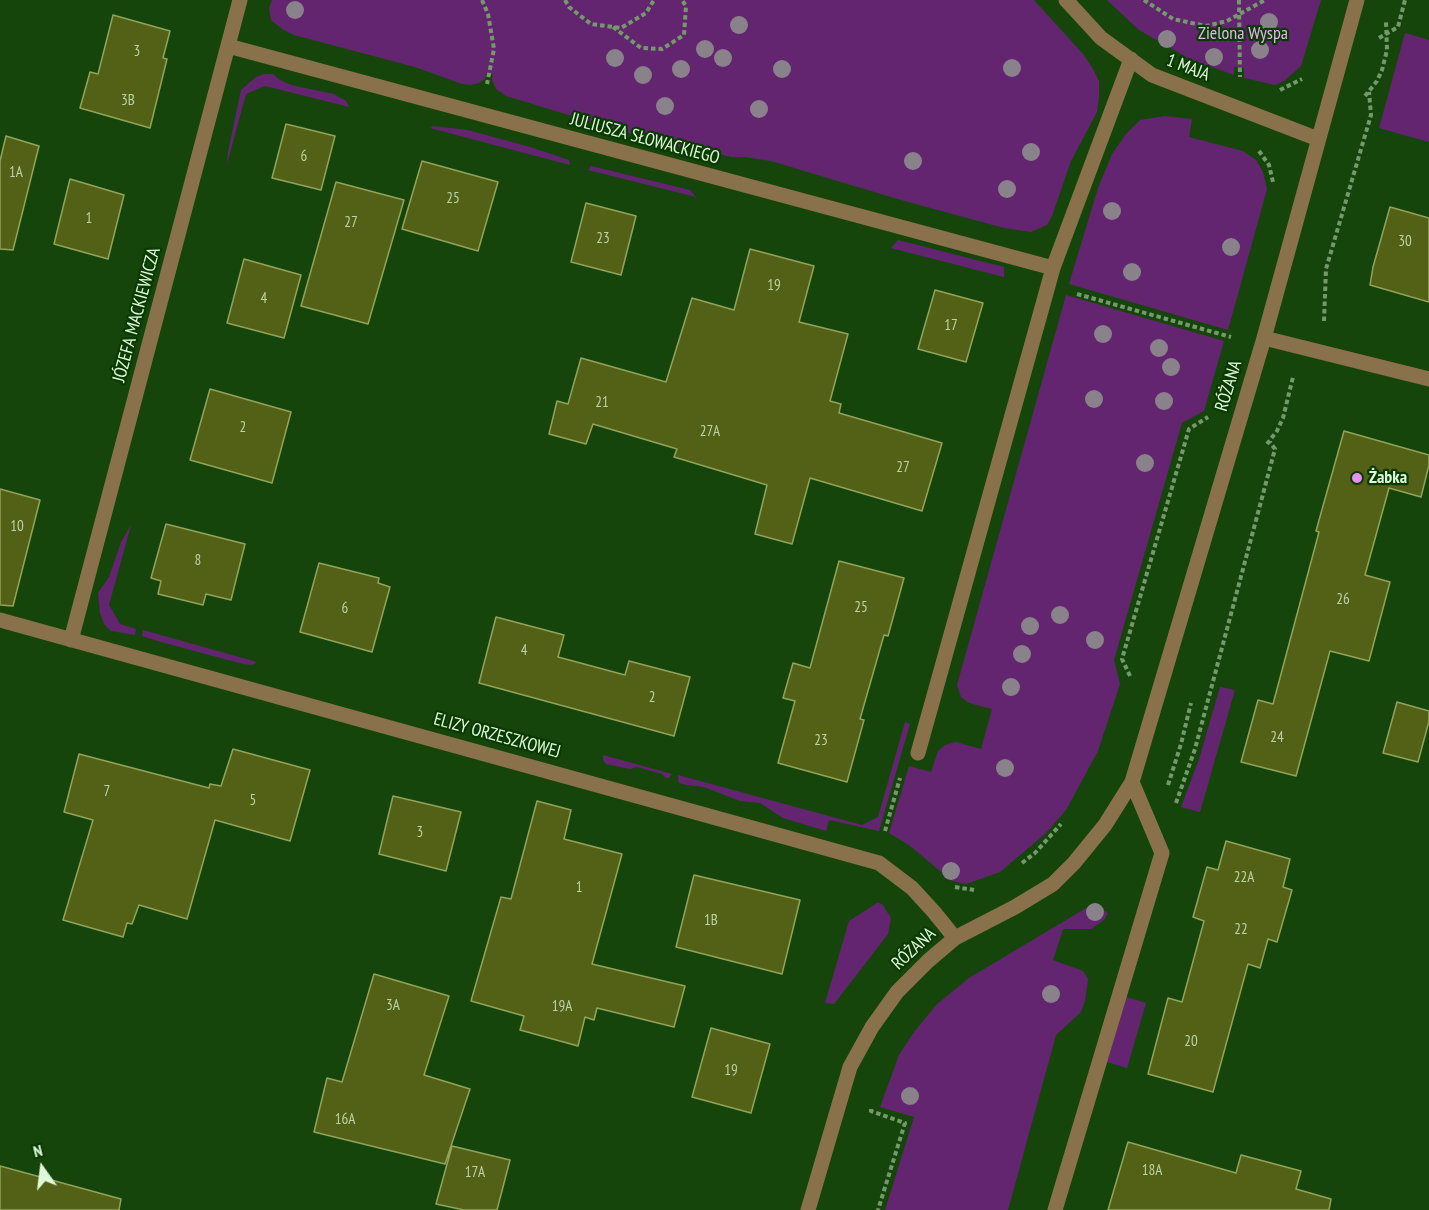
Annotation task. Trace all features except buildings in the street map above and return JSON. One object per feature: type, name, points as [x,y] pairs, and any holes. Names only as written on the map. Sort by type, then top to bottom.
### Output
[{"type":"street","name":"JÓZEFA MACKIEWICZA","points":[[72,640],[240,0]]},
{"type":"street","name":"1 MAJA","points":[[1066,0],[1101,38],[1152,75],[1318,139]]},
{"type":"street","name":"RÓŻANA","points":[[808,1210],[850,1067],[872,1027],[897,992],[955,938],[1015,907],[1053,884],[1074,863],[1105,825],[1132,782],[1264,338],[1357,0]]},
{"type":"street","name":"JULIUSZA SŁOWACKIEGO","points":[[228,46],[1053,268]]},
{"type":"street","points":[[918,753],[1053,268],[1131,59]]},
{"type":"street","points":[[1264,338],[1429,379]]},
{"type":"street","name":"ELIZY ORZESZKOWEJ","points":[[0,620],[879,863],[912,888],[955,938]]},
{"type":"street","points":[[1055,1210],[1162,853],[1132,782]]},
{"type":"path","points":[[482,0],[488,14],[494,49],[489,73]]},
{"type":"path","points":[[565,0],[569,7],[591,24],[621,28],[646,13],[654,0]]},
{"type":"path","points":[[613,27],[641,48],[662,49],[684,35],[686,6],[682,0]]},
{"type":"path","points":[[1144,0],[1173,19],[1206,26],[1239,15],[1265,0]]},
{"type":"path","points":[[1239,0],[1240,87]]},
{"type":"path","points":[[1373,42],[1398,27],[1406,0]]},
{"type":"path","points":[[1274,184],[1269,165],[1260,152],[1249,145],[1257,115],[1264,91],[1279,91],[1291,86],[1302,80],[1306,73]]},
{"type":"path","points":[[1324,353],[1326,268],[1371,115],[1368,80]]},
{"type":"path","points":[[1048,286],[1232,337]]},
{"type":"path","points":[[1131,681],[1122,659],[1185,441],[1189,429],[1209,416]]},
{"type":"path","points":[[1156,840],[1174,808],[1195,749],[1275,449],[1264,432]]},
{"type":"path","points":[[884,838],[903,770],[918,753]]},
{"type":"path","points":[[1016,867],[1035,853],[1064,821]]},
{"type":"path","points":[[946,885],[972,891],[980,887]]},
{"type":"path","points":[[873,1105],[871,1111],[904,1123],[878,1210]]},
{"type":"green space","points":[[272,0],[1034,0],[1083,54],[1099,81],[1099,97],[1097,112],[1071,161],[1052,216],[1047,225],[1031,232],[1004,228],[901,200],[771,161],[731,157],[696,148],[668,145],[506,96],[496,89],[492,80],[493,75],[489,73],[486,73],[485,79],[479,83],[462,84],[415,67],[294,35],[271,20],[269,8]]},
{"type":"green space","name":"Zielona Wyspa","points":[[1107,0],[1321,0],[1301,66],[1284,81],[1275,85],[1244,78],[1244,68],[1234,67],[1234,75],[1190,59],[1139,30]]},
{"type":"green space","points":[[1405,33],[1429,40],[1429,142],[1379,128]]},
{"type":"green space","points":[[273,74],[291,85],[334,94],[346,101],[349,107],[265,86],[246,94],[227,164],[241,90],[256,77]]},
{"type":"green space","points":[[1165,116],[1192,119],[1189,137],[1243,151],[1256,160],[1263,172],[1267,189],[1228,330],[1069,284],[1098,188],[1112,154],[1126,134],[1140,120]]},
{"type":"green space","points":[[433,126],[468,130],[530,147],[569,160],[570,165],[430,128]]},
{"type":"green space","points":[[591,166],[690,190],[696,197],[588,170]]},
{"type":"green space","points":[[898,240],[1004,267],[1004,277],[891,248]]},
{"type":"green space","points":[[1066,295],[1224,341],[1204,411],[1182,423],[1114,660],[1120,684],[1098,751],[1066,810],[1045,834],[1000,872],[966,884],[952,881],[909,845],[889,833],[909,766],[931,772],[938,751],[945,745],[956,742],[981,749],[992,709],[969,703],[961,697],[957,685]]},
{"type":"green space","points":[[131,525],[109,605],[120,624],[136,629],[135,635],[111,631],[104,624],[100,613],[98,593],[109,577],[121,542]]},
{"type":"green space","points":[[143,630],[257,662],[252,665],[243,664],[161,642],[142,636]]},
{"type":"green space","points":[[1220,687],[1235,690],[1200,812],[1181,807],[1199,759]]},
{"type":"green space","points":[[905,722],[910,724],[879,831],[829,820],[826,831],[783,818],[760,803],[740,801],[704,787],[679,783],[678,775],[862,825],[878,817]]},
{"type":"green space","points":[[603,755],[672,774],[666,778],[662,774],[637,767],[630,769],[606,764]]},
{"type":"green space","points":[[877,903],[882,904],[891,918],[888,934],[834,1004],[825,1003],[849,921]]},
{"type":"green space","points":[[1093,904],[1108,913],[1104,920],[1091,929],[1063,929],[1053,960],[1083,971],[1088,979],[1085,1001],[1081,1012],[1056,1035],[1008,1210],[885,1210],[914,1117],[880,1107],[899,1055],[914,1032],[936,1005],[969,978]]},
{"type":"green space","points":[[1126,997],[1146,1003],[1127,1068],[1107,1062]]},
{"type":"place","name":"Żabka","points":[[1357,478]]}]
